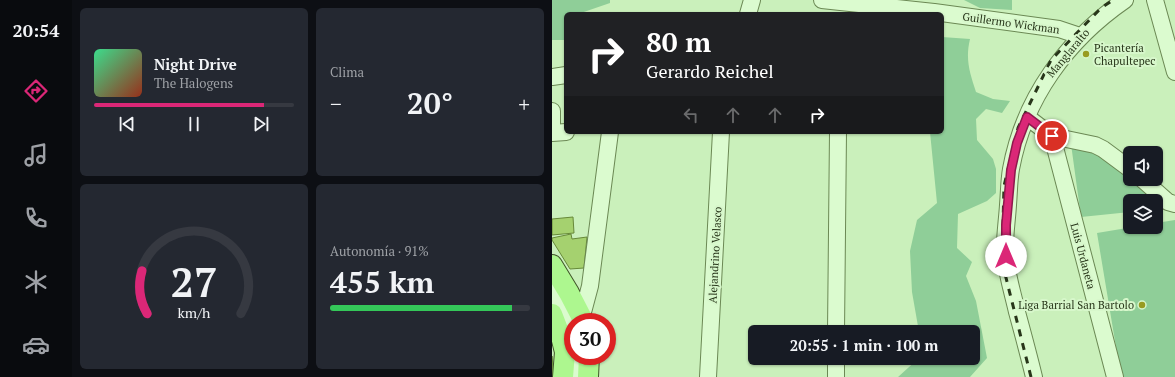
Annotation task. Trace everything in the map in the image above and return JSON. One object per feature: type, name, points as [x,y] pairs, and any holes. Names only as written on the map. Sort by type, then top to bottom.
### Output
[{"type":"main road","points":[[552,266],[569,292],[580,313]]},
{"type":"main road","points":[[552,314],[565,352],[563,377]]},
{"type":"main road","points":[[588,377],[589,365]]},
{"type":"street","points":[[749,12],[752,0]]},
{"type":"street","name":"Guillermo Wickman","points":[[822,0],[935,9],[1059,29],[1080,36]]},
{"type":"street","name":"Manglaralto","points":[[1034,377],[1012,291],[1007,268],[1005,246],[1011,170],[1017,143],[1040,89],[1056,65],[1080,36],[1125,0]]},
{"type":"street","points":[[1155,0],[1175,72]]},
{"type":"street","points":[[552,76],[564,75]]},
{"type":"street","points":[[552,111],[552,133],[564,132]]},
{"type":"street","points":[[1027,117],[1052,136],[1095,145],[1110,153],[1123,163]]},
{"type":"street","points":[[584,313],[590,286],[610,134]]},
{"type":"street","name":"Alejandrino Velasco","points":[[708,377],[721,134]]},
{"type":"street","points":[[836,325],[838,134]]},
{"type":"street","name":"Luis Urdaneta","points":[[1052,136],[1115,377]]},
{"type":"street","points":[[1150,186],[1168,202],[1175,204]]},
{"type":"street","points":[[552,291],[564,315]]},
{"type":"street","points":[[578,365],[578,377]]},
{"type":"street","points":[[836,365],[836,377]]},
{"type":"green space","points":[[552,0],[610,0],[610,3],[584,12],[564,12],[564,40],[552,40]]},
{"type":"green space","points":[[964,0],[1012,0],[1012,10],[980,8]]},
{"type":"green space","points":[[944,37],[970,39],[968,60],[976,92],[993,99],[1010,101],[1002,113],[986,109],[976,119],[977,140],[993,159],[996,169],[996,193],[987,201],[958,214],[957,248],[972,262],[966,276],[976,301],[987,358],[970,377],[898,377],[911,365],[980,365],[980,325],[918,325],[912,292],[910,251],[917,220],[937,203],[930,134],[944,134]]},
{"type":"green space","points":[[1071,144],[1096,153],[1123,171],[1123,186],[1141,186],[1151,194],[1123,194],[1123,213],[1081,217]]},
{"type":"green space","name":"Liga Barrial San Bartolo","points":[[1175,220],[1175,377],[1121,377],[1097,233],[1123,229],[1123,234],[1163,234],[1163,222]]},
{"type":"building","points":[[573,217],[574,233],[552,235],[552,219]]},
{"type":"building","points":[[571,234],[572,239],[587,237],[584,268],[570,269],[552,240],[552,238]]},
{"type":"building","points":[[552,356],[554,376],[552,377]]},
{"type":"railway","points":[[1031,377],[1002,262],[1004,186],[1018,128],[1051,60],[1101,8],[1113,0]]},
{"type":"place","name":"Picantería Chapultepec","points":[[1086,54]]},
{"type":"place","name":"Liga Barrial San Bartolo","points":[[1142,305]]},
{"type":"route","points":[[1006,256],[1006,225],[1011,170],[1017,143],[1027,117],[1052,136]]}]
